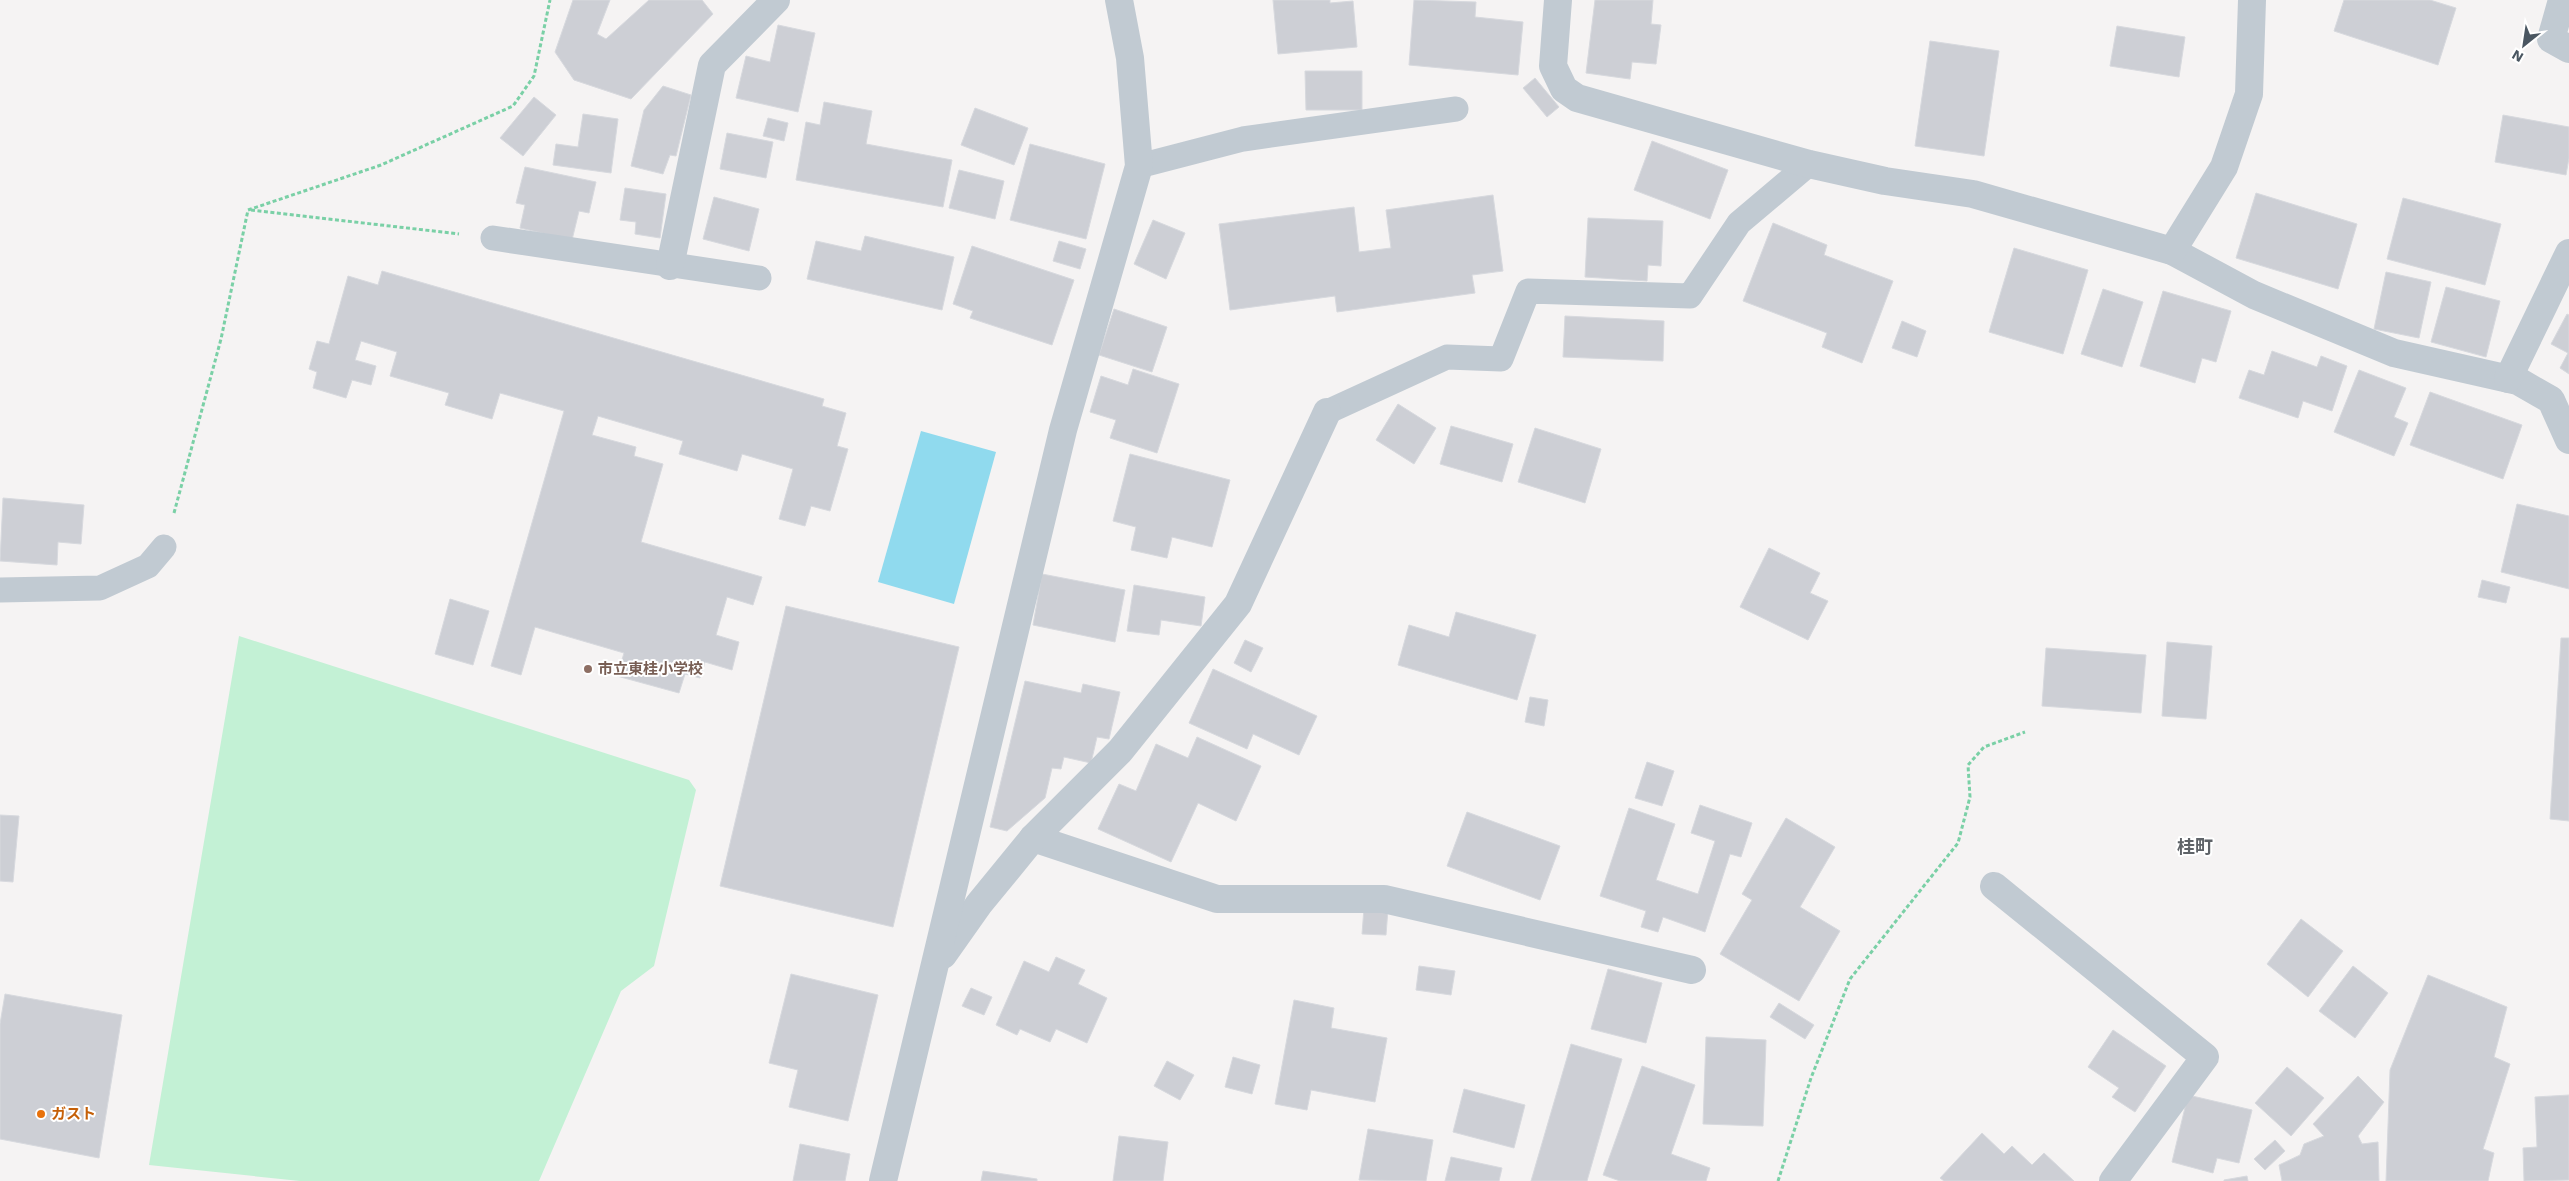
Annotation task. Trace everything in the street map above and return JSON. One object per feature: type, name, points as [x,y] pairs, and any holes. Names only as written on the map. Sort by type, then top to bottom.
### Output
[{"type":"street","points":[[670,266],[712,65],[776,0]]},
{"type":"street","points":[[883,1181],[1062,430],[1139,166],[1130,58],[1119,0]]},
{"type":"street","points":[[1558,0],[1553,66],[1564,89],[1577,98],[1809,164],[1884,181],[1973,194],[2172,251],[2254,294],[2394,353],[2518,381],[2551,400],[2569,440]]},
{"type":"street","points":[[2172,251],[2224,167],[2249,94],[2252,0]]},
{"type":"street","points":[[2562,0],[2550,39],[2569,49]]},
{"type":"street","points":[[2508,380],[2569,253]]},
{"type":"street","points":[[934,969],[979,904],[1033,838],[1120,751],[1238,604],[1327,412]]},
{"type":"street","points":[[1033,838],[1217,899],[1384,899],[1692,970]]},
{"type":"street","points":[[1994,886],[2205,1057],[2113,1181]]},
{"type":"lane","points":[[1139,166],[1243,139],[1456,109]]},
{"type":"lane","points":[[1327,412],[1447,357],[1501,359],[1528,291],[1690,296],[1739,223],[1809,164]]},
{"type":"lane","points":[[493,238],[759,278]]},
{"type":"lane","points":[[0,590],[100,588],[148,566],[164,547]]},
{"type":"path","points":[[248,210],[381,165],[513,106],[534,76],[550,0]]},
{"type":"path","points":[[248,210],[493,238]]},
{"type":"path","points":[[164,547],[221,339],[248,210]]},
{"type":"path","points":[[1778,1181],[1811,1078],[1850,979],[1958,843],[1970,797],[1968,765],[1984,747],[2025,732]]},
{"type":"green space","points":[[239,636],[689,780],[696,790],[654,966],[621,991],[539,1181],[300,1181],[149,1165]]},
{"type":"water","points":[[921,431],[996,452],[954,604],[878,582]]},
{"type":"building","points":[[573,0],[610,0],[597,34],[606,39],[649,0],[702,0],[713,14],[631,99],[574,80],[555,52]]},
{"type":"building","points":[[1273,0],[1330,0],[1330,3],[1353,1],[1357,47],[1278,54]]},
{"type":"building","points":[[1414,0],[1476,2],[1475,17],[1523,22],[1518,75],[1409,65]]},
{"type":"building","points":[[1595,0],[1653,0],[1651,24],[1661,25],[1656,64],[1632,62],[1630,79],[1586,73]]},
{"type":"building","points":[[2344,0],[2430,0],[2456,8],[2438,65],[2334,31]]},
{"type":"building","points":[[778,25],[815,33],[798,112],[736,98],[746,56],[770,62]]},
{"type":"building","points":[[2117,26],[2185,37],[2179,77],[2110,66]]},
{"type":"building","points":[[1930,41],[1999,51],[1984,156],[1915,146]]},
{"type":"building","points":[[1305,71],[1362,71],[1362,110],[1306,110]]},
{"type":"building","points":[[1535,78],[1559,107],[1547,117],[1523,88]]},
{"type":"building","points":[[663,86],[691,95],[676,156],[670,155],[663,174],[631,166],[644,110]]},
{"type":"building","points":[[534,97],[556,115],[523,156],[500,138]]},
{"type":"building","points":[[824,102],[872,111],[866,144],[952,160],[943,207],[796,180],[806,122],[820,125]]},
{"type":"building","points":[[975,108],[1028,128],[1014,165],[961,145]]},
{"type":"building","points":[[583,114],[618,119],[611,173],[553,165],[556,144],[578,147]]},
{"type":"building","points":[[2503,115],[2569,127],[2569,158],[2566,175],[2495,162]]},
{"type":"building","points":[[768,118],[788,123],[784,141],[763,136]]},
{"type":"building","points":[[727,133],[773,142],[766,178],[720,169]]},
{"type":"building","points":[[1652,141],[1728,170],[1710,219],[1634,190]]},
{"type":"building","points":[[1030,144],[1105,164],[1086,239],[1010,220]]},
{"type":"building","points":[[525,167],[596,182],[589,213],[579,211],[572,240],[520,228],[525,205],[516,203]]},
{"type":"building","points":[[959,170],[1004,181],[995,219],[949,208]]},
{"type":"building","points":[[625,188],[666,194],[660,238],[635,234],[636,222],[620,220]]},
{"type":"building","points":[[2256,193],[2357,224],[2338,289],[2236,258]]},
{"type":"building","points":[[1493,195],[1503,271],[1472,275],[1475,293],[1337,312],[1335,296],[1230,310],[1219,224],[1354,207],[1359,252],[1391,248],[1386,210]]},
{"type":"building","points":[[714,197],[759,209],[749,251],[703,239]]},
{"type":"building","points":[[2403,198],[2501,224],[2485,285],[2387,259]]},
{"type":"building","points":[[1588,218],[1663,221],[1661,266],[1648,265],[1647,281],[1585,277]]},
{"type":"building","points":[[1153,220],[1185,233],[1166,279],[1134,264]]},
{"type":"building","points":[[1773,223],[1827,245],[1824,255],[1893,281],[1862,363],[1822,347],[1827,333],[1743,301]]},
{"type":"building","points":[[865,236],[954,257],[942,310],[807,279],[816,241],[861,251]]},
{"type":"building","points":[[1059,241],[1086,249],[1080,269],[1053,261]]},
{"type":"building","points":[[972,246],[1074,280],[1052,345],[970,318],[973,311],[953,304]]},
{"type":"building","points":[[2014,248],[2088,270],[2063,354],[1989,332]]},
{"type":"building","points":[[382,271],[824,399],[822,406],[846,413],[837,446],[848,449],[830,511],[811,506],[805,526],[779,519],[793,469],[742,454],[737,471],[679,454],[683,441],[598,416],[592,435],[636,447],[634,456],[663,464],[641,542],[762,577],[753,605],[727,597],[716,635],[739,642],[732,670],[705,662],[700,678],[685,674],[679,693],[617,676],[624,653],[535,627],[521,675],[491,666],[564,411],[500,393],[492,419],[445,405],[449,393],[390,376],[397,352],[361,341],[355,360],[376,366],[371,385],[352,380],[346,398],[313,388],[317,372],[309,369],[317,341],[329,344],[348,276],[378,285]]},
{"type":"building","points":[[2386,272],[2431,282],[2419,338],[2374,329]]},
{"type":"building","points":[[2446,287],[2500,301],[2486,357],[2431,342]]},
{"type":"building","points":[[2103,289],[2143,302],[2122,367],[2081,354]]},
{"type":"building","points":[[2163,291],[2231,311],[2216,362],[2202,358],[2195,383],[2140,366]]},
{"type":"building","points":[[1114,309],[1167,327],[1152,372],[1099,355]]},
{"type":"building","points":[[2567,314],[2569,315],[2569,374],[2560,368],[2568,353],[2551,344]]},
{"type":"building","points":[[1565,316],[1664,321],[1663,361],[1563,357]]},
{"type":"building","points":[[1902,321],[1926,331],[1917,357],[1892,348]]},
{"type":"building","points":[[2272,351],[2317,367],[2321,356],[2347,366],[2332,411],[2303,401],[2298,418],[2239,398],[2249,370],[2264,375]]},
{"type":"building","points":[[1133,369],[1179,384],[1157,453],[1110,438],[1116,420],[1090,412],[1101,376],[1128,385]]},
{"type":"building","points":[[2359,370],[2406,388],[2394,417],[2408,423],[2394,456],[2334,432]]},
{"type":"building","points":[[2430,392],[2522,425],[2503,479],[2410,445]]},
{"type":"building","points":[[1398,404],[1436,428],[1414,464],[1376,440]]},
{"type":"building","points":[[1451,426],[1513,444],[1502,482],[1440,464]]},
{"type":"building","points":[[1535,428],[1601,449],[1585,503],[1518,482]]},
{"type":"building","points":[[1130,454],[1230,480],[1212,547],[1172,537],[1167,558],[1131,550],[1136,527],[1113,521]]},
{"type":"building","points":[[3,498],[84,505],[81,544],[58,542],[57,565],[0,561]]},
{"type":"building","points":[[2517,504],[2569,516],[2569,589],[2501,572]]},
{"type":"building","points":[[1769,548],[1820,573],[1810,593],[1828,601],[1808,640],[1740,607]]},
{"type":"building","points":[[1042,574],[1125,590],[1115,642],[1033,625]]},
{"type":"building","points":[[2482,580],[2510,587],[2506,603],[2478,597]]},
{"type":"building","points":[[1134,585],[1205,597],[1201,626],[1161,620],[1159,635],[1127,631]]},
{"type":"building","points":[[450,599],[489,611],[473,665],[435,654]]},
{"type":"building","points":[[786,606],[959,647],[893,927],[720,886]]},
{"type":"building","points":[[1456,612],[1536,635],[1517,700],[1398,665],[1409,625],[1449,637]]},
{"type":"building","points":[[2561,638],[2569,638],[2569,821],[2550,819]]},
{"type":"building","points":[[1245,640],[1263,648],[1251,672],[1234,663]]},
{"type":"building","points":[[2167,642],[2212,646],[2206,719],[2162,716]]},
{"type":"building","points":[[2046,648],[2146,655],[2141,713],[2042,706]]},
{"type":"building","points":[[1213,669],[1317,716],[1299,755],[1253,734],[1247,749],[1189,723]]},
{"type":"building","points":[[1025,681],[1081,693],[1083,684],[1120,692],[1109,739],[1097,737],[1091,763],[1064,757],[1061,769],[1052,768],[1045,798],[1007,831],[990,827]]},
{"type":"building","points":[[1530,697],[1548,700],[1544,726],[1525,722]]},
{"type":"building","points":[[1197,737],[1261,766],[1236,821],[1198,803],[1171,862],[1098,829],[1119,784],[1136,791],[1156,744],[1188,758]]},
{"type":"building","points":[[1647,762],[1674,771],[1662,806],[1635,798]]},
{"type":"building","points":[[1700,805],[1752,823],[1741,857],[1730,854],[1705,932],[1663,917],[1658,932],[1641,927],[1646,911],[1600,896],[1629,808],[1675,824],[1656,880],[1698,894],[1715,841],[1691,833]]},
{"type":"building","points":[[1467,812],[1560,846],[1540,900],[1447,866]]},
{"type":"building","points":[[0,815],[19,816],[13,882],[0,881]]},
{"type":"building","points":[[1786,818],[1835,847],[1800,907],[1840,931],[1799,1001],[1720,954],[1752,900],[1742,894]]},
{"type":"building","points":[[1364,908],[1388,909],[1386,935],[1362,934]]},
{"type":"building","points":[[2301,919],[2343,951],[2308,997],[2267,964]]},
{"type":"building","points":[[1056,957],[1085,970],[1078,984],[1107,998],[1087,1043],[1056,1029],[1050,1042],[1020,1029],[1017,1035],[996,1025],[1024,961],[1049,972]]},
{"type":"building","points":[[1419,966],[1455,971],[1451,995],[1416,990]]},
{"type":"building","points":[[2353,966],[2388,993],[2355,1038],[2319,1011]]},
{"type":"building","points":[[1608,969],[1662,983],[1646,1043],[1591,1029]]},
{"type":"building","points":[[791,974],[878,995],[848,1121],[789,1107],[798,1070],[769,1063]]},
{"type":"building","points":[[2428,975],[2507,1007],[2494,1057],[2510,1064],[2483,1149],[2494,1153],[2488,1181],[2386,1181],[2390,1070]]},
{"type":"building","points":[[971,988],[992,997],[984,1015],[962,1006]]},
{"type":"building","points":[[5,994],[122,1015],[99,1158],[0,1139],[0,1024]]},
{"type":"building","points":[[1294,1000],[1334,1008],[1331,1028],[1387,1038],[1375,1102],[1311,1090],[1307,1110],[1275,1104]]},
{"type":"building","points":[[1779,1003],[1814,1025],[1805,1039],[1770,1017]]},
{"type":"building","points":[[2113,1030],[2166,1066],[2135,1112],[2112,1097],[2119,1088],[2088,1067]]},
{"type":"building","points":[[1706,1037],[1766,1040],[1763,1126],[1703,1124]]},
{"type":"building","points":[[1571,1044],[1622,1059],[1587,1181],[1531,1181]]},
{"type":"building","points":[[1233,1057],[1260,1065],[1252,1094],[1225,1087]]},
{"type":"building","points":[[1167,1061],[1194,1075],[1180,1100],[1154,1086]]},
{"type":"building","points":[[1642,1066],[1695,1085],[1671,1154],[1710,1168],[1706,1181],[1620,1181],[1603,1175]]},
{"type":"building","points":[[2287,1067],[2324,1098],[2291,1136],[2255,1103]]},
{"type":"building","points":[[2358,1076],[2384,1102],[2358,1136],[2362,1144],[2378,1142],[2379,1181],[2282,1181],[2279,1165],[2300,1155],[2304,1144],[2324,1136],[2313,1124]]},
{"type":"building","points":[[1464,1089],[1525,1105],[1514,1148],[1453,1132]]},
{"type":"building","points":[[2188,1095],[2252,1110],[2239,1163],[2217,1158],[2213,1173],[2172,1162]]},
{"type":"building","points":[[2569,1095],[2569,1180],[2524,1181],[2523,1148],[2537,1147],[2535,1097]]},
{"type":"building","points":[[1368,1129],[1433,1140],[1426,1181],[1359,1180]]},
{"type":"building","points":[[1982,1133],[2004,1154],[2012,1146],[2032,1165],[2044,1153],[2074,1181],[1944,1181],[1940,1178]]},
{"type":"building","points":[[1119,1136],[1168,1142],[1163,1181],[1113,1181]]},
{"type":"building","points":[[2275,1140],[2285,1151],[2265,1170],[2254,1159]]},
{"type":"building","points":[[800,1144],[850,1154],[845,1181],[793,1181]]},
{"type":"building","points":[[1451,1157],[1502,1168],[1499,1181],[1445,1181]]},
{"type":"building","points":[[983,1171],[1037,1179],[1037,1181],[981,1181]]},
{"type":"building","points":[[2247,1176],[2248,1181],[2224,1181],[2224,1180]]},
{"type":"place","name":"市立東桂小学校","points":[[588,669]]},
{"type":"place","name":"ガスト","points":[[41,1114]]},
{"type":"district","name":"桂町","points":[[2195,847]]}]
